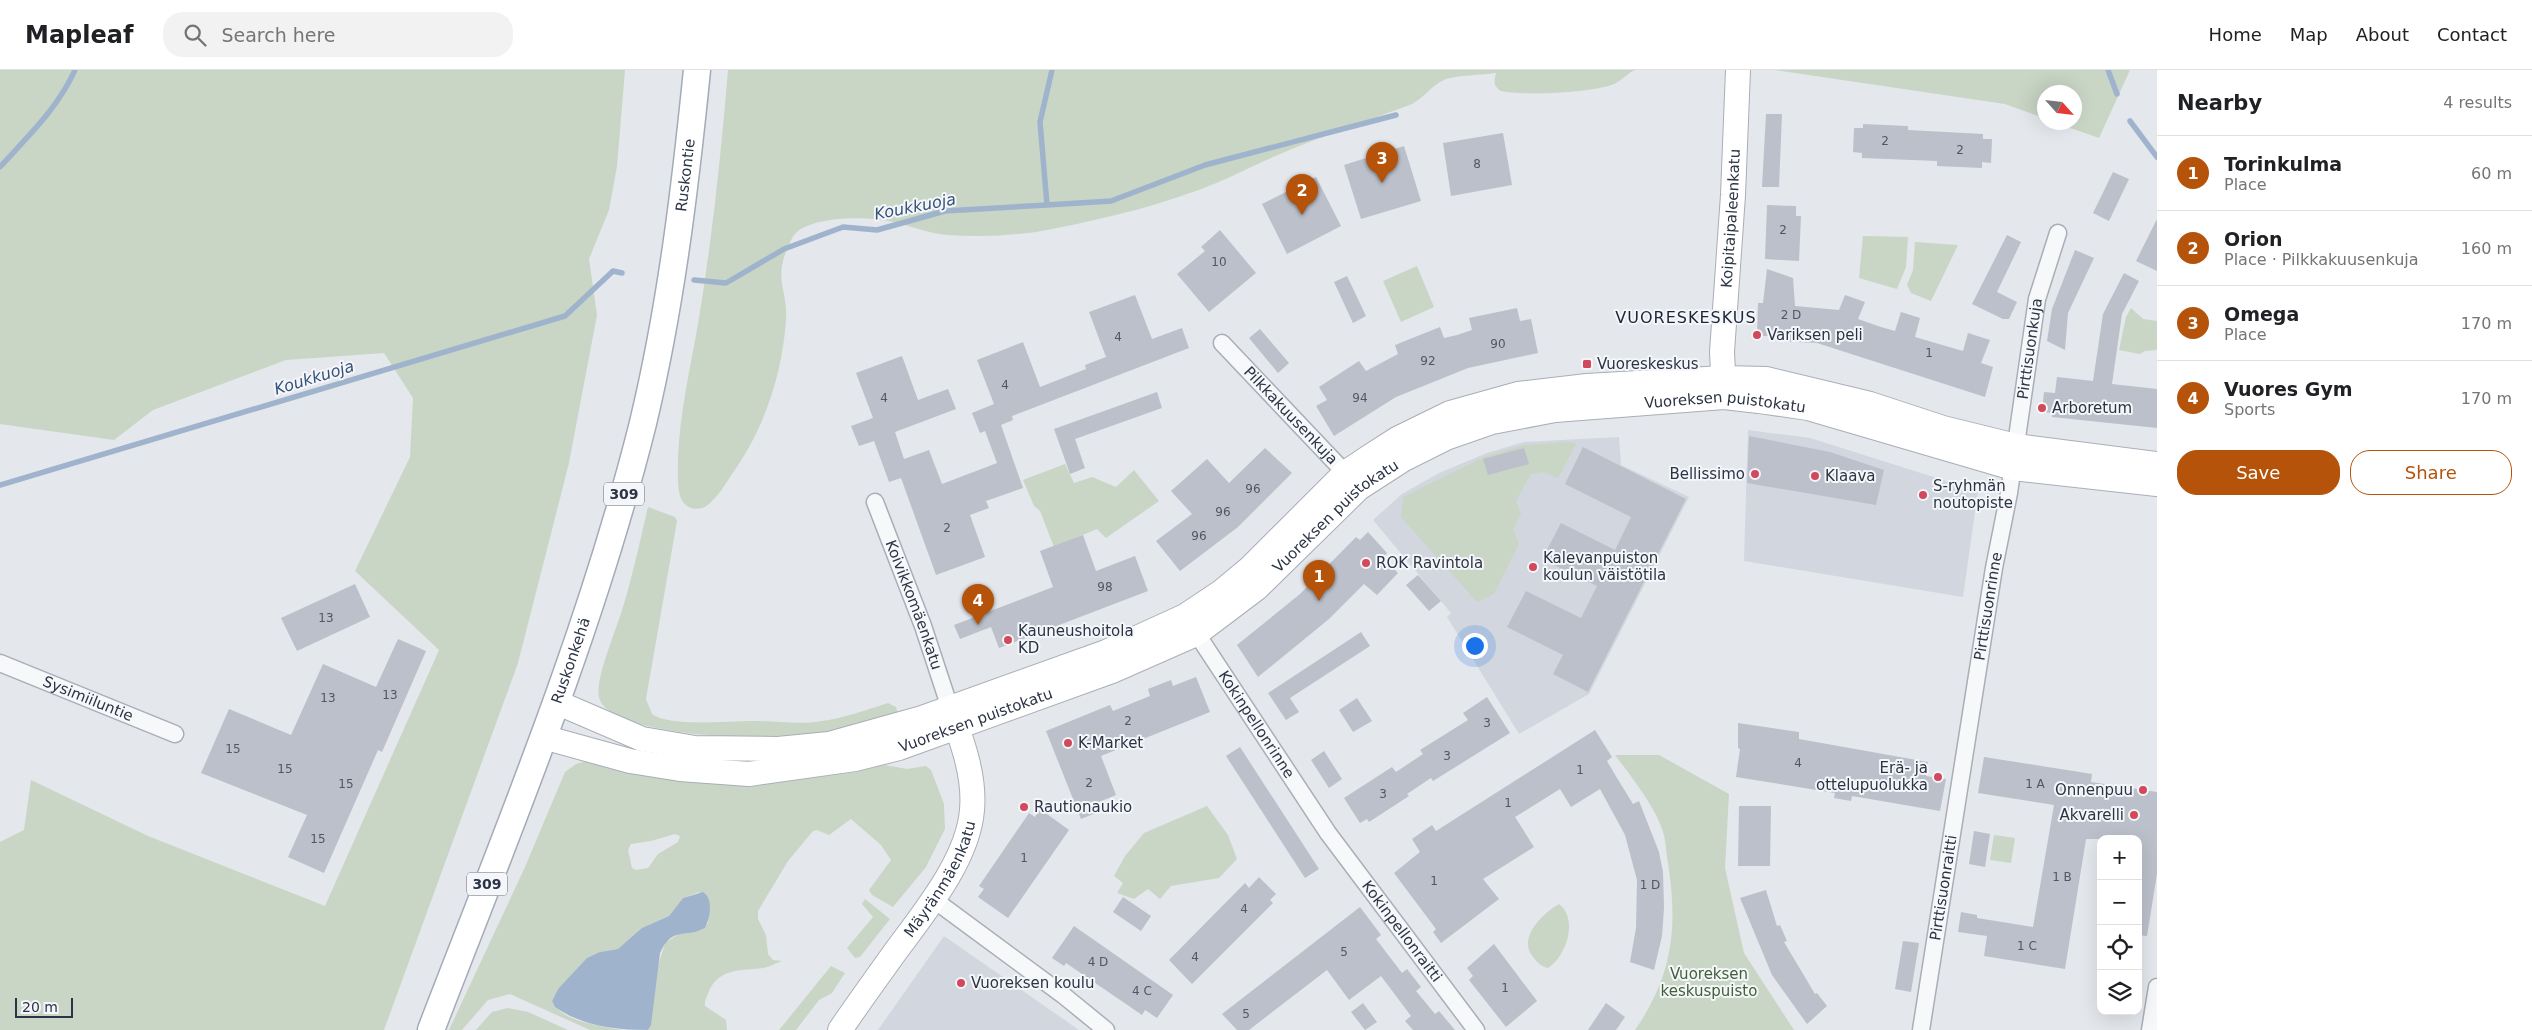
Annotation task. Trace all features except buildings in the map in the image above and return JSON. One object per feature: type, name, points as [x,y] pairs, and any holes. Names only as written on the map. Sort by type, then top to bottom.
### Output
[{"type":"main road","name":"Ruskontie","points":[[672,280],[697,70]]},
{"type":"main road","name":"Koipitaipaleenkatu","points":[[1723,387],[1738,70]]},
{"type":"main road","name":"Ruskonkehä","points":[[430,1030],[543,737],[589,608],[621,505],[643,421],[672,280]]},
{"type":"main road","name":"Vuoreksen puistokatu","points":[[543,737],[630,761],[680,769],[749,774],[855,759],[899,748],[954,718],[1112,671],[1257,588],[1352,481],[1404,459],[1446,438],[1492,422],[1555,410],[1723,387],[2015,457],[2157,484]]},
{"type":"main road","name":"Vuoreksen puistokatu","points":[[2015,457],[2157,464]]},
{"type":"main road","name":"Vuoreksen puistokatu","points":[[556,702],[642,739],[695,748],[736,750],[829,744],[922,718],[954,718]]},
{"type":"main road","name":"Mäyränmäenkatu","points":[[840,1030],[933,899],[959,855],[968,833],[972,810],[968,762],[954,718]]},
{"type":"street","name":"Pirttisuonkuja","points":[[2015,457],[2038,299],[2058,233]]},
{"type":"street","name":"Pilkkakuusenkuja","points":[[1222,344],[1352,481]]},
{"type":"street","name":"Pirttisuonrinne","points":[[1968,746],[1993,577],[2015,457]]},
{"type":"street","name":"Koivikkomäenkatu","points":[[875,502],[923,626],[954,718]]},
{"type":"street","name":"Kokinpellonrinne","points":[[1191,625],[1328,833]]},
{"type":"street","name":"Sysimiiluntie","points":[[0,663],[175,734]]},
{"type":"street","name":"Pirttisuonraitti","points":[[1921,1030],[1968,746]]},
{"type":"street","name":"Kokinpellonraitti","points":[[1328,833],[1476,1030]]},
{"type":"street","points":[[933,899],[1063,995],[1106,1030]]},
{"type":"street","points":[[2150,1030],[2157,987]]},
{"type":"shaded area","points":[[1748,430],[1810,438],[1978,491],[1963,597],[1744,561]]},
{"type":"shaded area","name":"Kalevanpuiston koulun väistötila","points":[[1619,437],[1621,465],[1689,497],[1589,694],[1519,734],[1447,617],[1451,613],[1373,520],[1402,494],[1439,473],[1487,453],[1524,442]]},
{"type":"shaded area","name":"Vuoreksen koulu","points":[[944,936],[1079,1030],[878,1030]]},
{"type":"green space","points":[[0,70],[625,70],[617,166],[609,210],[589,259],[597,315],[569,463],[518,663],[384,1030],[0,1030],[0,842],[24,830],[31,780],[148,836],[325,906],[439,650],[355,571],[410,457],[413,398],[384,353],[286,360],[153,410],[114,440],[0,424]]},
{"type":"green space","points":[[728,70],[1635,70],[1616,83],[1593,89],[1559,93],[1511,93],[1501,91],[1495,83],[1496,73],[1449,78],[1434,86],[1412,104],[1290,150],[1199,190],[1137,210],[1052,229],[1000,235],[947,235],[932,233],[889,221],[867,218],[826,221],[802,228],[792,238],[782,268],[781,276],[786,320],[784,341],[770,401],[753,439],[724,486],[709,504],[696,509],[688,507],[680,496],[678,487],[679,441],[712,229]]},
{"type":"green space","points":[[1775,70],[2130,70],[2099,138],[2076,130],[2082,130],[2082,85],[2037,85],[2037,115],[2005,104]]},
{"type":"green space","points":[[1863,236],[1908,237],[1906,267],[1897,289],[1859,278]]},
{"type":"green space","points":[[1915,242],[1958,245],[1931,301],[1911,293],[1907,285],[1913,270]]},
{"type":"green space","points":[[1417,266],[1434,307],[1401,322],[1383,281]]},
{"type":"green space","points":[[2131,308],[2143,319],[2157,321],[2157,350],[2145,351],[2140,354],[2119,350],[2126,317]]},
{"type":"green space","points":[[1571,442],[1576,444],[1558,478],[1544,472],[1531,474],[1516,501],[1521,514],[1513,530],[1519,544],[1494,594],[1477,602],[1401,517],[1403,497],[1486,456],[1524,445]]},
{"type":"green space","points":[[1065,464],[1074,483],[1092,477],[1116,487],[1134,470],[1159,501],[1106,538],[1097,529],[1054,547],[1040,511],[1034,506],[1023,480]]},
{"type":"green space","points":[[648,507],[675,517],[677,521],[646,699],[652,714],[673,721],[687,722],[757,721],[806,723],[839,718],[888,703],[896,707],[898,713],[822,735],[773,738],[700,734],[664,729],[632,722],[609,711],[599,697],[600,678],[627,595]]},
{"type":"green space","name":"Vuoreksen keskuspuisto","points":[[1615,755],[1659,755],[1729,794],[1725,868],[1744,953],[1794,1030],[1635,1030],[1658,990],[1670,950],[1672,929],[1671,886],[1662,829],[1641,790]]},
{"type":"green space","points":[[590,760],[874,763],[907,769],[926,766],[931,770],[944,804],[945,829],[926,867],[893,907],[872,895],[869,890],[891,860],[881,845],[851,819],[829,835],[817,830],[813,831],[788,861],[758,911],[758,919],[766,935],[768,954],[773,960],[782,961],[766,967],[725,974],[714,983],[709,991],[705,1006],[726,1020],[727,1030],[648,1030],[657,969],[665,943],[680,933],[702,930],[708,923],[709,901],[699,892],[683,898],[669,916],[649,925],[618,949],[600,952],[558,989],[552,1001],[563,1014],[583,1022],[623,1030],[590,1030],[510,994],[488,1000],[462,1030],[449,1030],[525,867],[565,772],[576,764]],"holes":[[[675,834],[680,836],[678,842],[658,854],[648,868],[636,870],[632,868],[628,850],[631,844],[651,841]]]},
{"type":"green space","points":[[1207,806],[1228,835],[1237,859],[1219,878],[1171,886],[1160,899],[1148,889],[1134,899],[1117,893],[1123,883],[1114,876],[1125,856],[1144,833]]},
{"type":"green space","points":[[1994,835],[2015,838],[2011,863],[1990,860]]},
{"type":"green space","points":[[865,899],[890,919],[860,957],[855,958],[847,948],[873,917],[862,904]]},
{"type":"green space","points":[[1559,904],[1565,911],[1568,919],[1568,938],[1560,955],[1548,968],[1539,964],[1533,957],[1529,950],[1528,942],[1534,927],[1546,913]]},
{"type":"green space","points":[[831,966],[845,973],[832,993],[819,1000],[796,1030],[779,1030]]},
{"type":"green space","points":[[508,1008],[528,1012],[568,1030],[476,1030],[492,1012]]},
{"type":"water","points":[[703,892],[709,899],[710,904],[705,928],[675,936],[665,944],[660,953],[651,1025],[648,1030],[599,1026],[576,1019],[555,1007],[552,1001],[558,989],[587,958],[600,952],[618,949],[642,928],[669,916],[683,898]]},
{"type":"waterway","points":[[0,167],[32,133],[51,109],[75,70]]},
{"type":"waterway","name":"Koukkuoja","points":[[694,280],[726,283],[784,249],[843,227],[877,230],[945,211],[1047,205],[1040,122],[1052,70]]},
{"type":"waterway","points":[[2108,70],[2117,94]]},
{"type":"waterway","points":[[1047,205],[1111,201],[1205,165],[1396,115]]},
{"type":"waterway","points":[[2130,121],[2157,157]]},
{"type":"waterway","name":"Koukkuoja","points":[[0,485],[565,316],[613,271],[622,273]]},
{"type":"place","name":"Omega","points":[[1382,183]]},
{"type":"place","name":"Orion","points":[[1302,215]]},
{"type":"place","name":"Variksen peli","points":[[1757,335]]},
{"type":"place","name":"Vuoreskeskus","points":[[1587,364]]},
{"type":"place","name":"Arboretum","points":[[2042,408]]},
{"type":"place","name":"Bellissimo","points":[[1755,474]]},
{"type":"place","name":"Klaava","points":[[1815,476]]},
{"type":"place","name":"S-ryhmän noutopiste","points":[[1923,495]]},
{"type":"place","name":"ROK Ravintola","points":[[1366,563]]},
{"type":"place","name":"Kalevanpuiston koulun väistötila","points":[[1533,567]]},
{"type":"place","name":"Torinkulma","points":[[1319,601]]},
{"type":"place","name":"Vuores Gym","points":[[978,625]]},
{"type":"place","name":"Kauneushoitola KD","points":[[1008,640]]},
{"type":"place","name":"K-Market","points":[[1068,743]]},
{"type":"place","name":"Erä- ja ottelupuolukka","points":[[1938,777]]},
{"type":"place","name":"Onnenpuu","points":[[2143,790]]},
{"type":"place","name":"Rautionaukio","points":[[1024,807]]},
{"type":"place","name":"Akvarelli","points":[[2134,815]]},
{"type":"place","name":"Vuoreksen koulu","points":[[961,983]]},
{"type":"district","name":"VUORESKESKUS","points":[[1686,317]]}]
